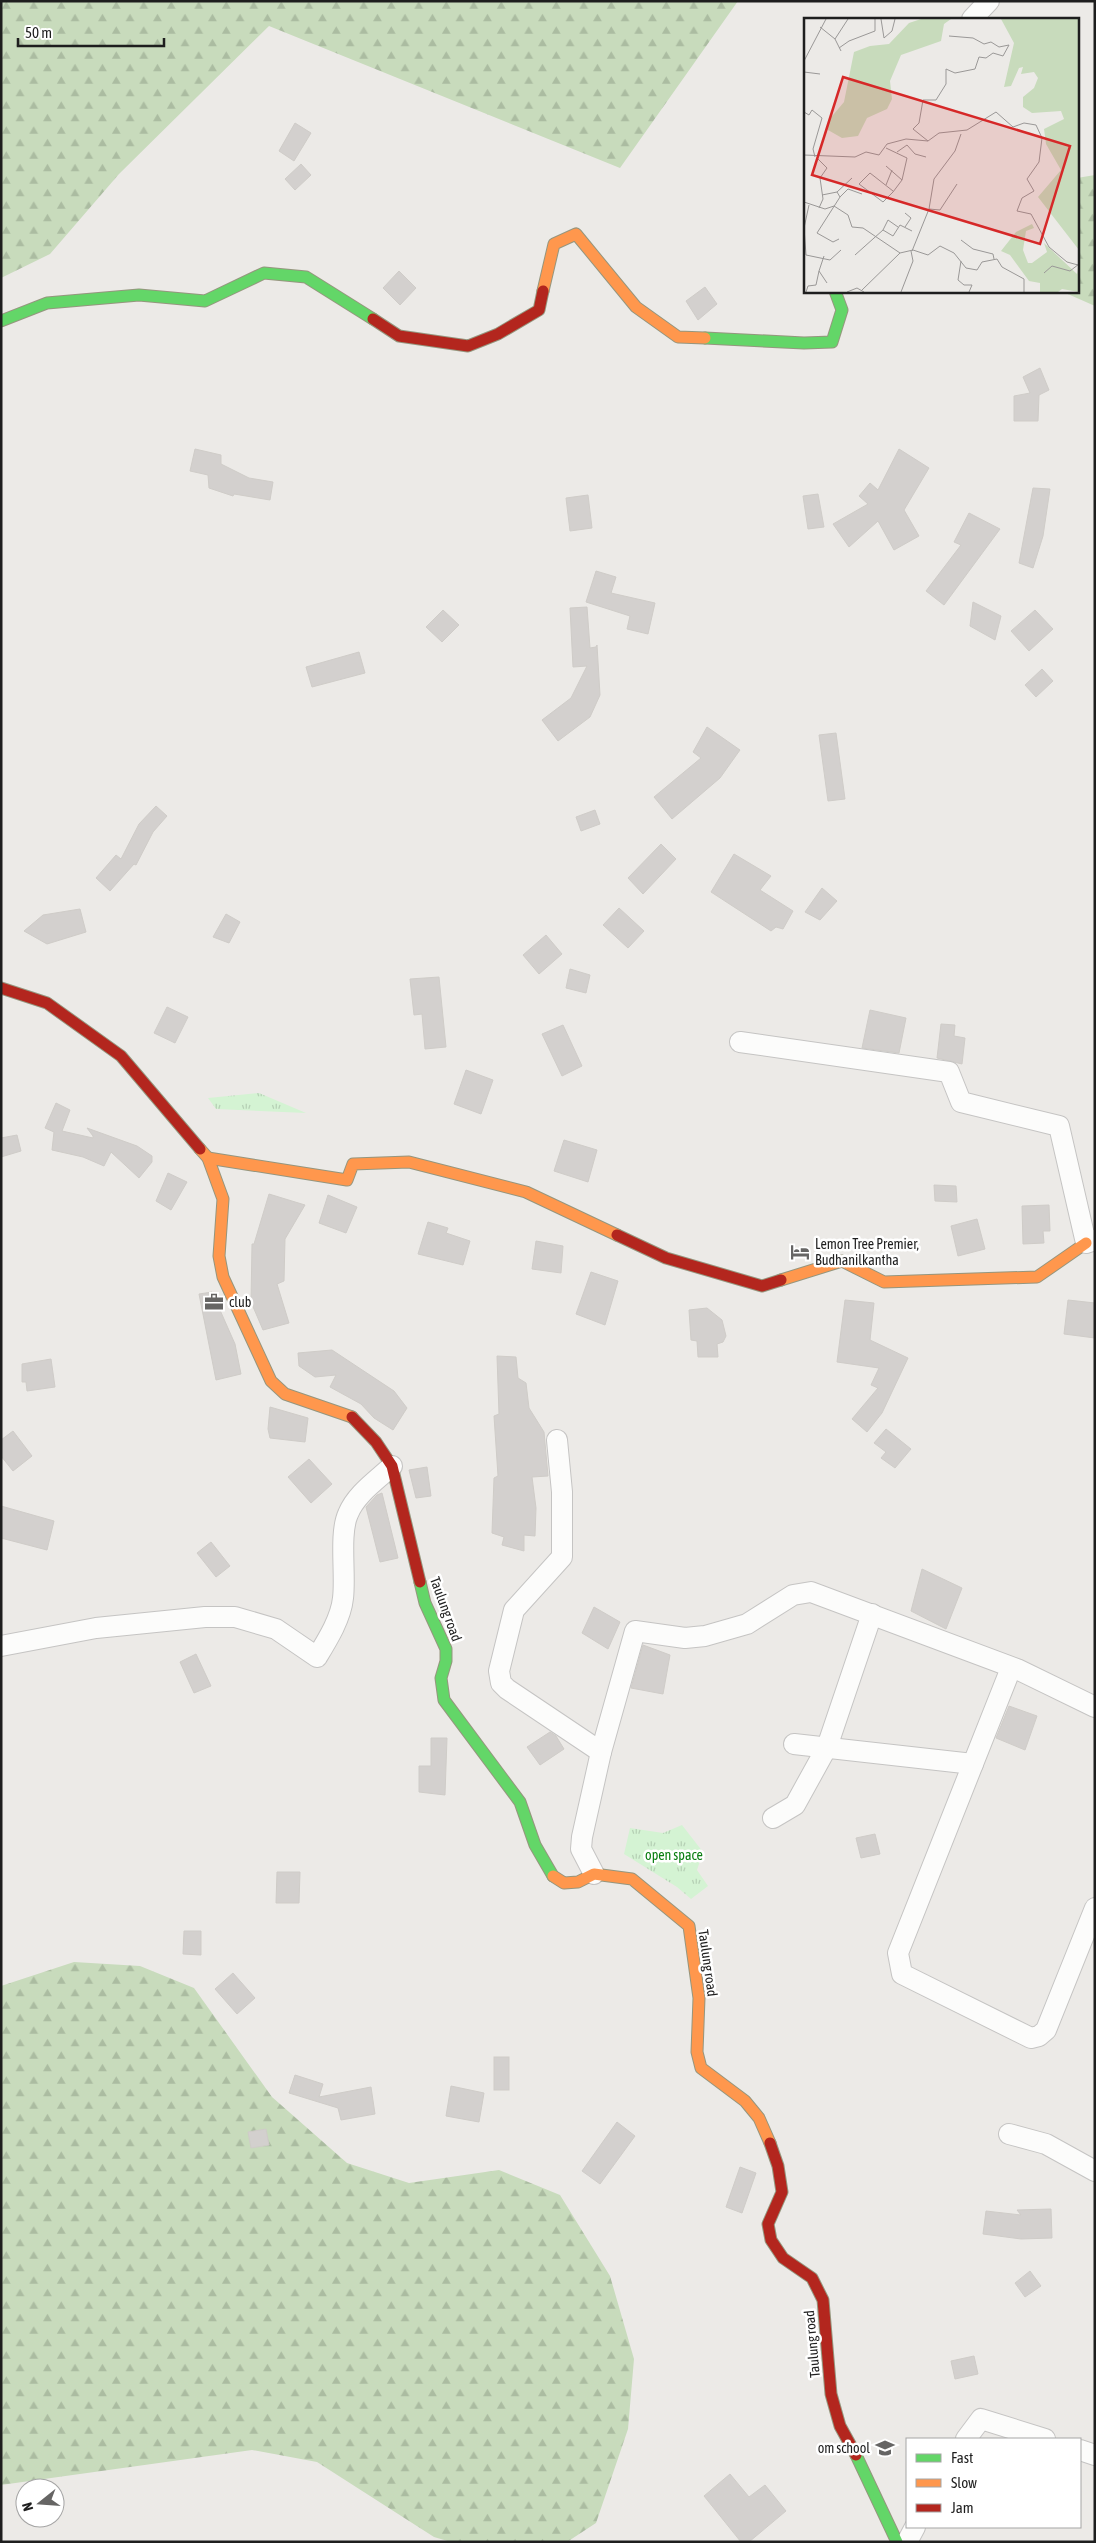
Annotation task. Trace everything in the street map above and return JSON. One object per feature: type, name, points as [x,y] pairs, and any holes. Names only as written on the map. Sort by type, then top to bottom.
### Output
[{"type":"street","points":[[973,18],[989,1]]},
{"type":"street","points":[[1,321],[47,303],[138,294],[205,301],[264,273],[306,277],[399,336],[468,346],[498,334],[539,310],[554,244],[576,234],[636,307],[678,337],[804,344],[832,342],[842,310],[835,292]]},
{"type":"street","points":[[1,988],[46,1003],[122,1056],[208,1158],[223,1199],[219,1256],[223,1277],[271,1380],[285,1394],[350,1415],[376,1442],[392,1466],[358,1498],[347,1515],[342,1568],[343,1598],[331,1634],[317,1657],[276,1629],[235,1617],[205,1617],[96,1628],[1,1646]]},
{"type":"street","points":[[208,1158],[348,1180],[353,1164],[409,1162],[526,1192],[666,1258],[762,1286],[842,1261],[884,1282],[1037,1277],[1090,1242],[1059,1126],[961,1102],[948,1072],[740,1042]]},
{"type":"street","points":[[557,1440],[562,1492],[562,1557],[514,1610],[499,1671],[501,1683],[507,1690],[601,1752]]},
{"type":"street","name":"Taulung road","points":[[392,1466],[425,1603],[446,1649],[446,1661],[441,1678],[444,1700],[520,1802],[535,1845],[550,1874],[564,1883],[578,1882],[594,1874],[632,1879],[689,1926],[699,1998],[697,2052],[700,2068],[745,2101],[759,2118],[768,2139],[778,2166],[782,2192],[768,2224],[771,2240],[783,2258],[812,2278],[823,2300],[831,2394],[840,2426],[866,2474],[897,2542]]},
{"type":"street","points":[[594,1874],[581,1849],[601,1752],[635,1631],[685,1638],[705,1636],[747,1624],[793,1595],[811,1592],[1011,1668],[1095,1707]]},
{"type":"street","points":[[773,1818],[795,1805],[827,1747],[872,1614]]},
{"type":"street","points":[[1011,1668],[898,1953],[902,1974],[1031,2038],[1039,2036],[1046,2030],[1095,1908]]},
{"type":"street","points":[[794,1744],[973,1764]]},
{"type":"street","points":[[1009,2134],[1046,2144],[1095,2171]]},
{"type":"street","points":[[967,2438],[981,2419],[1042,2438]]},
{"type":"street","points":[[1081,2450],[1095,2455]]},
{"type":"street","points":[[907,2542],[914,2528]]},
{"type":"green space","points":[[1,1],[738,1],[620,168],[269,26],[119,174],[50,254],[1,278]]},
{"type":"green space","points":[[1095,175],[1095,306],[1063,292],[1078,292],[1078,178]]},
{"type":"green space","points":[[259,1093],[306,1113],[216,1109],[208,1098]]},
{"type":"green space","name":"open space","points":[[682,1825],[703,1852],[697,1870],[708,1886],[691,1899],[677,1887],[624,1854],[630,1828],[663,1833]]},
{"type":"green space","points":[[74,1962],[140,1966],[194,1988],[272,2097],[347,2163],[409,2183],[499,2170],[560,2195],[610,2276],[634,2359],[628,2429],[596,2523],[567,2542],[451,2542],[434,2537],[317,2462],[252,2450],[51,2478],[15,2478],[15,2483],[1,2485],[1,1986]]},
{"type":"building","points":[[295,123],[311,133],[294,161],[279,151]]},
{"type":"building","points":[[301,164],[311,175],[295,190],[285,179]]},
{"type":"building","points":[[399,271],[416,288],[400,305],[383,288]]},
{"type":"building","points":[[705,287],[717,304],[698,320],[686,301]]},
{"type":"building","points":[[1040,368],[1049,390],[1039,395],[1038,421],[1014,421],[1014,396],[1030,393],[1023,377]]},
{"type":"building","points":[[195,449],[221,455],[221,464],[249,478],[273,482],[270,500],[234,494],[233,496],[209,488],[208,475],[190,471]]},
{"type":"building","points":[[899,449],[929,468],[904,510],[919,536],[894,550],[878,521],[849,547],[833,524],[868,504],[859,496],[870,483],[878,490]]},
{"type":"building","points":[[1033,488],[1050,489],[1043,536],[1033,568],[1019,563]]},
{"type":"building","points":[[818,494],[824,527],[808,529],[803,496]]},
{"type":"building","points":[[588,495],[592,528],[570,531],[566,498]]},
{"type":"building","points":[[969,513],[1000,529],[944,605],[926,591],[961,545],[954,542]]},
{"type":"building","points":[[596,571],[616,577],[611,593],[655,603],[648,634],[627,629],[630,616],[586,602]]},
{"type":"building","points":[[973,602],[1001,616],[995,640],[970,626]]},
{"type":"building","points":[[587,607],[590,648],[597,645],[600,695],[590,717],[558,741],[542,720],[571,698],[587,666],[573,667],[570,608]]},
{"type":"building","points":[[443,610],[459,625],[442,642],[426,627]]},
{"type":"building","points":[[1035,610],[1053,629],[1029,651],[1011,631]]},
{"type":"building","points":[[359,652],[365,673],[312,687],[306,667]]},
{"type":"building","points":[[1042,669],[1053,681],[1036,697],[1025,685]]},
{"type":"building","points":[[707,727],[740,750],[720,778],[672,819],[654,797],[701,758],[693,752]]},
{"type":"building","points":[[836,733],[845,799],[828,801],[819,735]]},
{"type":"building","points":[[156,806],[167,816],[153,832],[136,865],[134,864],[110,891],[96,878],[116,855],[121,859],[139,824]]},
{"type":"building","points":[[595,810],[600,824],[581,831],[576,817]]},
{"type":"building","points":[[661,844],[676,859],[643,894],[628,878]]},
{"type":"building","points":[[734,854],[771,876],[760,890],[793,911],[783,929],[776,927],[771,931],[711,892]]},
{"type":"building","points":[[822,888],[837,901],[820,920],[805,912]]},
{"type":"building","points":[[619,908],[644,931],[628,948],[603,925]]},
{"type":"building","points":[[80,909],[86,932],[47,944],[24,931],[43,915]]},
{"type":"building","points":[[226,914],[240,922],[229,943],[213,937]]},
{"type":"building","points":[[546,935],[562,954],[539,974],[523,955]]},
{"type":"building","points":[[570,969],[590,975],[586,993],[566,988]]},
{"type":"building","points":[[439,977],[446,1047],[425,1049],[422,1014],[414,1015],[410,979]]},
{"type":"building","points":[[167,1007],[188,1017],[175,1043],[154,1033]]},
{"type":"building","points":[[870,1010],[906,1018],[899,1053],[862,1048]]},
{"type":"building","points":[[941,1024],[955,1025],[954,1036],[965,1038],[962,1064],[937,1058]]},
{"type":"building","points":[[563,1025],[582,1066],[562,1076],[542,1034]]},
{"type":"building","points":[[466,1070],[493,1080],[481,1114],[454,1104]]},
{"type":"building","points":[[56,1103],[70,1110],[62,1131],[93,1138],[87,1128],[137,1146],[152,1156],[152,1162],[139,1178],[111,1152],[104,1166],[83,1157],[52,1150],[54,1132],[45,1128]]},
{"type":"building","points":[[17,1135],[21,1151],[1,1157],[1,1138]]},
{"type":"building","points":[[564,1140],[597,1150],[588,1182],[554,1171]]},
{"type":"building","points":[[168,1173],[187,1182],[171,1210],[156,1201]]},
{"type":"building","points":[[934,1185],[956,1186],[957,1202],[935,1201]]},
{"type":"building","points":[[269,1194],[305,1205],[285,1239],[284,1281],[277,1284],[289,1323],[263,1330],[251,1302],[252,1244],[254,1244]]},
{"type":"building","points":[[328,1195],[357,1207],[346,1233],[319,1223]]},
{"type":"building","points":[[1049,1205],[1050,1231],[1043,1231],[1044,1243],[1023,1244],[1022,1206]]},
{"type":"building","points":[[977,1219],[985,1249],[958,1256],[951,1226]]},
{"type":"building","points":[[428,1222],[448,1228],[446,1233],[470,1241],[463,1265],[418,1254]]},
{"type":"building","points":[[536,1241],[563,1246],[561,1273],[532,1269]]},
{"type":"building","points":[[591,1272],[618,1281],[605,1325],[576,1314]]},
{"type":"building","points":[[212,1292],[235,1344],[241,1374],[216,1380],[199,1294]]},
{"type":"building","points":[[845,1300],[874,1303],[870,1340],[908,1358],[882,1413],[867,1432],[852,1419],[878,1388],[871,1385],[879,1368],[837,1362]]},
{"type":"building","points":[[1068,1300],[1095,1303],[1095,1338],[1064,1334]]},
{"type":"building","points":[[707,1308],[722,1320],[726,1336],[723,1342],[717,1344],[718,1357],[698,1357],[697,1341],[691,1340],[689,1310]]},
{"type":"building","points":[[332,1350],[394,1391],[407,1408],[393,1430],[374,1418],[361,1404],[330,1387],[336,1375],[315,1377],[299,1366],[298,1353]]},
{"type":"building","points":[[497,1356],[516,1357],[518,1378],[526,1383],[529,1408],[544,1432],[548,1476],[532,1477],[536,1508],[535,1536],[524,1535],[524,1551],[502,1545],[504,1537],[492,1533],[494,1478],[498,1476],[494,1416],[499,1414]]},
{"type":"building","points":[[51,1359],[55,1387],[27,1391],[26,1382],[22,1382],[22,1364]]},
{"type":"building","points":[[270,1407],[308,1418],[305,1442],[270,1438],[268,1429]]},
{"type":"building","points":[[886,1429],[911,1449],[895,1468],[881,1458],[886,1452],[874,1443]]},
{"type":"building","points":[[13,1431],[32,1456],[13,1471],[1,1456],[1,1440]]},
{"type":"building","points":[[309,1459],[332,1484],[311,1503],[288,1477]]},
{"type":"building","points":[[427,1467],[431,1496],[416,1498],[409,1470]]},
{"type":"building","points":[[382,1493],[398,1558],[380,1562],[366,1507],[377,1495]]},
{"type":"building","points":[[1,1506],[54,1521],[47,1550],[1,1538]]},
{"type":"building","points":[[211,1542],[230,1566],[216,1577],[197,1553]]},
{"type":"building","points":[[922,1569],[962,1588],[946,1629],[911,1611]]},
{"type":"building","points":[[594,1607],[620,1622],[608,1649],[582,1633]]},
{"type":"building","points":[[643,1645],[670,1655],[663,1694],[631,1688]]},
{"type":"building","points":[[196,1654],[211,1686],[194,1693],[180,1662]]},
{"type":"building","points":[[1009,1706],[1037,1716],[1025,1750],[996,1738]]},
{"type":"building","points":[[550,1732],[556,1736],[564,1749],[540,1765],[527,1747]]},
{"type":"building","points":[[431,1738],[447,1738],[445,1795],[419,1792],[419,1766],[431,1766]]},
{"type":"building","points":[[875,1834],[880,1854],[861,1858],[856,1838]]},
{"type":"building","points":[[277,1872],[300,1872],[299,1903],[276,1903]]},
{"type":"building","points":[[184,1931],[201,1931],[201,1955],[183,1954]]},
{"type":"building","points":[[233,1973],[255,1998],[237,2014],[215,1989]]},
{"type":"building","points":[[494,2057],[509,2057],[509,2090],[494,2090]]},
{"type":"building","points":[[295,2075],[323,2084],[319,2097],[371,2087],[375,2114],[341,2120],[338,2108],[289,2093]]},
{"type":"building","points":[[451,2086],[484,2093],[479,2122],[446,2116]]},
{"type":"building","points":[[617,2122],[635,2136],[600,2184],[582,2171]]},
{"type":"building","points":[[266,2129],[269,2145],[251,2148],[248,2132]]},
{"type":"building","points":[[740,2167],[756,2173],[742,2213],[726,2207]]},
{"type":"building","points":[[1051,2209],[1052,2238],[1021,2239],[983,2234],[986,2211],[1021,2215],[1017,2210]]},
{"type":"building","points":[[1030,2271],[1041,2286],[1025,2297],[1015,2283]]},
{"type":"building","points":[[974,2356],[978,2374],[955,2379],[951,2361]]},
{"type":"building","points":[[730,2474],[749,2497],[765,2485],[786,2511],[749,2542],[741,2542],[704,2496]]},
{"type":"traffic: fast","points":[[1,321],[47,303],[139,295],[205,301],[264,273],[306,277],[373,319]]},
{"type":"traffic: fast","points":[[705,338],[804,343],[832,342],[842,310],[835,292]]},
{"type":"traffic: fast","points":[[420,1582],[425,1603],[446,1649],[446,1661],[441,1678],[444,1700],[520,1802],[535,1845],[553,1876]]},
{"type":"traffic: fast","points":[[856,2455],[897,2542]]},
{"type":"traffic: slow","points":[[543,291],[554,244],[576,234],[636,307],[678,337],[705,338]]},
{"type":"traffic: slow","points":[[200,1149],[208,1158],[223,1199],[219,1256],[223,1277],[271,1381],[285,1394],[352,1417]]},
{"type":"traffic: slow","points":[[208,1158],[347,1180],[353,1164],[409,1162],[526,1192],[617,1235]]},
{"type":"traffic: slow","points":[[781,1280],[842,1261],[884,1282],[1037,1277],[1086,1243]]},
{"type":"traffic: slow","points":[[553,1876],[564,1883],[578,1882],[594,1874],[632,1879],[689,1926],[699,1998],[697,2052],[701,2068],[745,2101],[759,2118],[770,2143]]},
{"type":"traffic: jam","points":[[373,319],[399,336],[468,346],[498,334],[539,310],[543,291]]},
{"type":"traffic: jam","points":[[1,988],[47,1003],[121,1056],[200,1149]]},
{"type":"traffic: jam","points":[[617,1235],[666,1258],[762,1286],[781,1280]]},
{"type":"traffic: jam","points":[[352,1417],[376,1442],[392,1466],[420,1582]]},
{"type":"traffic: jam","points":[[770,2143],[778,2166],[782,2192],[768,2224],[771,2240],[783,2258],[812,2278],[823,2300],[831,2394],[840,2426],[856,2455]]},
{"type":"place","name":"Lemon Tree Premier, Budhanilkantha","points":[[800,1252]]},
{"type":"place","name":"club","points":[[214,1302]]},
{"type":"place","name":"om school","points":[[885,2448]]}]
